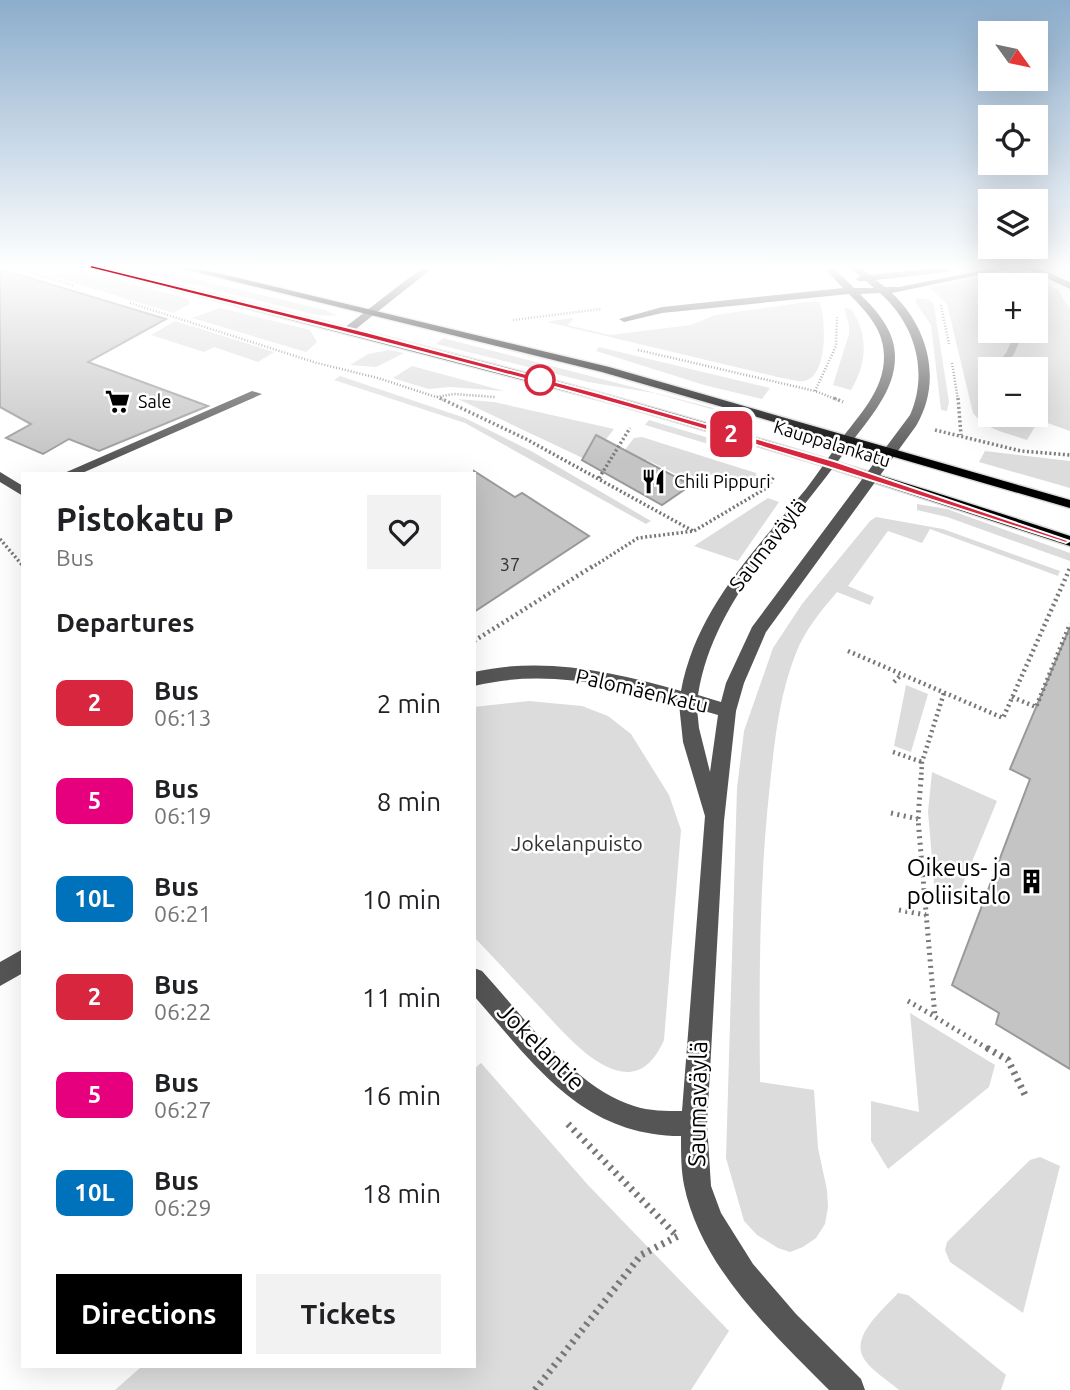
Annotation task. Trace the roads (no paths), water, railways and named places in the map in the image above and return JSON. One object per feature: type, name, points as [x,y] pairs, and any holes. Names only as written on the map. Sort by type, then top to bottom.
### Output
[{"type":"main road","name":"Kauppalankatu","points":[[355,332],[570,388],[831,463],[1070,541]]},
{"type":"main road","name":"Kauppalankatu","points":[[453,332],[605,369],[1070,504]]},
{"type":"street","name":"Saumaväylä","points":[[714,821],[688,719],[688,700],[698,658],[708,630],[727,598],[755,558],[813,489],[877,400],[890,373],[889,344],[885,332]]},
{"type":"street","name":"Saumaväylä","points":[[850,1390],[751,1285],[710,1220],[698,1182],[694,1124],[714,821],[727,711],[745,657],[758,631],[873,477],[919,410],[925,395],[926,379],[917,332]]},
{"type":"street","points":[[74,472],[256,394]]},
{"type":"street","points":[[0,476],[21,491]]},
{"type":"street","name":"Palomäenkatu","points":[[476,679],[514,672],[560,673],[602,678],[727,711]]},
{"type":"street","points":[[0,975],[21,961]]},
{"type":"street","name":"Jokelantie","points":[[476,981],[566,1078],[599,1104],[630,1119],[694,1124]]},
{"type":"waterway","points":[[1007,357],[1015,343]]},
{"type":"place","name":"Sale","points":[[118,402]]},
{"type":"place","name":"Chili Pippuri","points":[[654,482]]},
{"type":"place","name":"Oikeus- ja poliisitalo","points":[[1031,882]]},
{"type":"park label","name":"Jokelanpuisto","points":[[577,844]]}]
